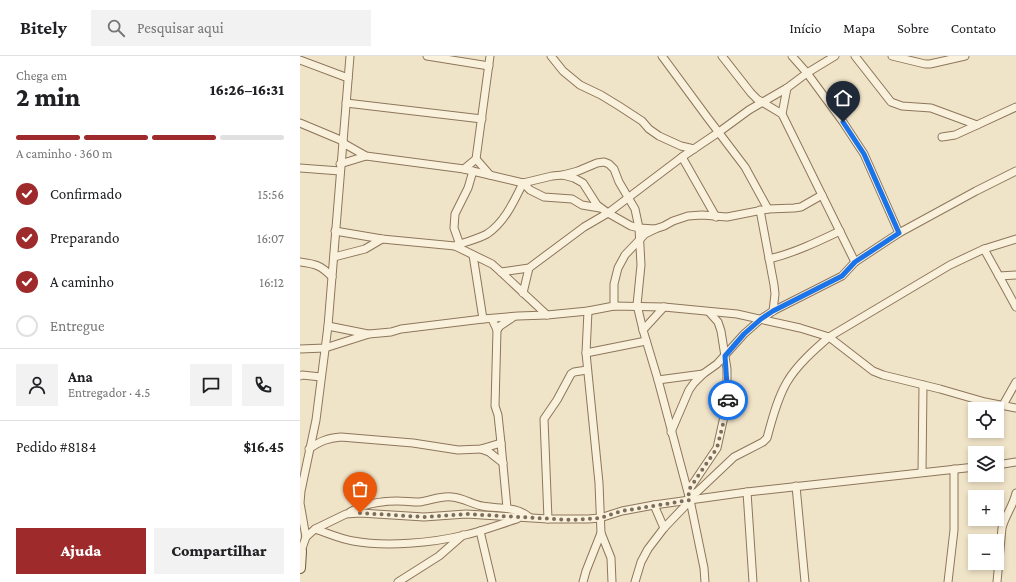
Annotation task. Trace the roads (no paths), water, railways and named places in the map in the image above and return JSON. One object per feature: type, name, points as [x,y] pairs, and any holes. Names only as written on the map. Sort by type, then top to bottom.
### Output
[{"type":"street","points":[[306,537],[300,503],[302,484],[316,420],[328,326],[350,56]]},
{"type":"street","points":[[427,56],[489,66]]},
{"type":"street","points":[[464,169],[476,159],[490,56]]},
{"type":"street","points":[[551,56],[563,71],[580,85],[619,106],[642,121],[649,129],[659,136],[677,144],[694,149]]},
{"type":"street","points":[[722,56],[751,93],[762,102],[782,114],[855,262]]},
{"type":"street","points":[[792,56],[807,73],[843,122],[864,154],[899,233]]},
{"type":"street","points":[[501,272],[529,268],[584,227],[608,213],[682,157],[762,102],[787,88],[807,73],[835,56]]},
{"type":"street","points":[[855,56],[891,102],[902,106],[931,108],[977,125]]},
{"type":"street","points":[[892,56],[925,64],[965,56]]},
{"type":"street","points":[[664,57],[706,118],[719,132],[745,168],[768,209]]},
{"type":"street","points":[[300,60],[348,78]]},
{"type":"street","points":[[782,114],[787,88]]},
{"type":"street","points":[[346,104],[482,118]]},
{"type":"street","points":[[942,137],[955,135],[1016,107]]},
{"type":"street","points":[[300,123],[343,142],[366,156],[464,169],[523,183],[578,171],[597,163],[604,162],[609,164],[614,169],[619,182],[629,197],[635,210],[639,228],[641,265],[637,305],[688,497],[705,582]]},
{"type":"street","points":[[300,168],[340,167],[366,156]]},
{"type":"street","points":[[682,157],[716,217]]},
{"type":"street","points":[[476,159],[490,174]]},
{"type":"street","points":[[472,171],[468,188],[455,214],[454,228],[457,245],[492,264],[547,315]]},
{"type":"street","points":[[671,432],[689,390],[703,374],[717,364],[744,334],[761,319],[773,311],[839,278],[855,262],[899,233],[1016,171]]},
{"type":"street","points":[[563,175],[574,178],[583,183],[597,205],[608,213],[631,226],[655,229]]},
{"type":"street","points":[[335,231],[382,239],[457,245],[486,235],[501,222],[523,183]]},
{"type":"street","points":[[523,183],[530,190],[544,197],[572,199],[582,205],[600,208]]},
{"type":"street","points":[[614,306],[614,284],[618,268],[625,255],[645,234],[688,216],[702,215],[726,217],[760,210],[801,207],[822,195]]},
{"type":"street","points":[[760,210],[775,294],[773,311]]},
{"type":"street","points":[[769,259],[804,248],[840,231]]},
{"type":"street","points":[[334,257],[365,249],[382,239]]},
{"type":"street","points":[[688,497],[696,492],[734,457],[763,442],[767,438],[782,391],[787,382],[817,347],[829,337],[950,265],[984,250],[1016,239]]},
{"type":"street","points":[[984,250],[1016,307]]},
{"type":"street","points":[[473,255],[483,319]]},
{"type":"street","points":[[300,262],[315,264],[325,269],[332,277]]},
{"type":"street","points":[[523,293],[529,268]]},
{"type":"street","points":[[999,276],[1016,275]]},
{"type":"street","points":[[300,348],[325,348],[368,334],[483,319],[588,311],[614,306],[637,305],[664,307],[737,314],[800,328],[829,337],[873,371],[985,402]]},
{"type":"street","points":[[643,330],[664,307]]},
{"type":"street","points":[[588,311],[586,353],[599,483],[601,533],[611,558],[612,582]]},
{"type":"street","points":[[635,582],[641,562],[648,549],[664,528],[683,509],[720,439],[728,403],[725,356],[718,322],[709,312]]},
{"type":"street","points":[[497,330],[500,326],[518,316]]},
{"type":"street","points":[[492,319],[497,330],[495,398],[507,508]]},
{"type":"street","points":[[328,326],[368,334]]},
{"type":"street","points":[[586,353],[646,341]]},
{"type":"street","points":[[548,519],[544,419],[557,400],[571,374],[574,372],[587,370]]},
{"type":"street","points":[[658,380],[703,374]]},
{"type":"street","points":[[300,376],[321,377]]},
{"type":"street","points":[[1004,403],[1016,382]]},
{"type":"street","points":[[922,472],[923,385]]},
{"type":"street","points":[[1004,405],[1016,408]]},
{"type":"street","points":[[310,449],[321,441],[329,438],[341,437],[414,443],[454,450],[481,448],[501,443]]},
{"type":"street","points":[[481,448],[489,452],[502,463]]},
{"type":"street","points":[[1004,463],[1016,462]]},
{"type":"street","points":[[346,514],[378,513],[424,517],[466,514],[572,520],[600,518],[622,511],[688,497],[968,468]]},
{"type":"street","points":[[948,582],[954,530],[954,469]]},
{"type":"street","points":[[796,486],[805,582]]},
{"type":"street","points":[[747,492],[753,582]]},
{"type":"street","points":[[997,582],[1002,528],[1004,520],[1011,510],[1016,493]]},
{"type":"street","points":[[300,568],[301,551],[306,537],[315,529],[358,507],[383,501],[419,502],[453,497],[481,506],[507,508],[525,514],[527,518]]},
{"type":"street","points":[[654,505],[664,528]]},
{"type":"street","points":[[315,529],[351,541],[368,543],[412,542],[463,535],[527,518]]},
{"type":"street","points":[[480,531],[492,582]]},
{"type":"street","points":[[583,582],[601,533]]},
{"type":"street","points":[[398,582],[439,556],[463,535]]}]
